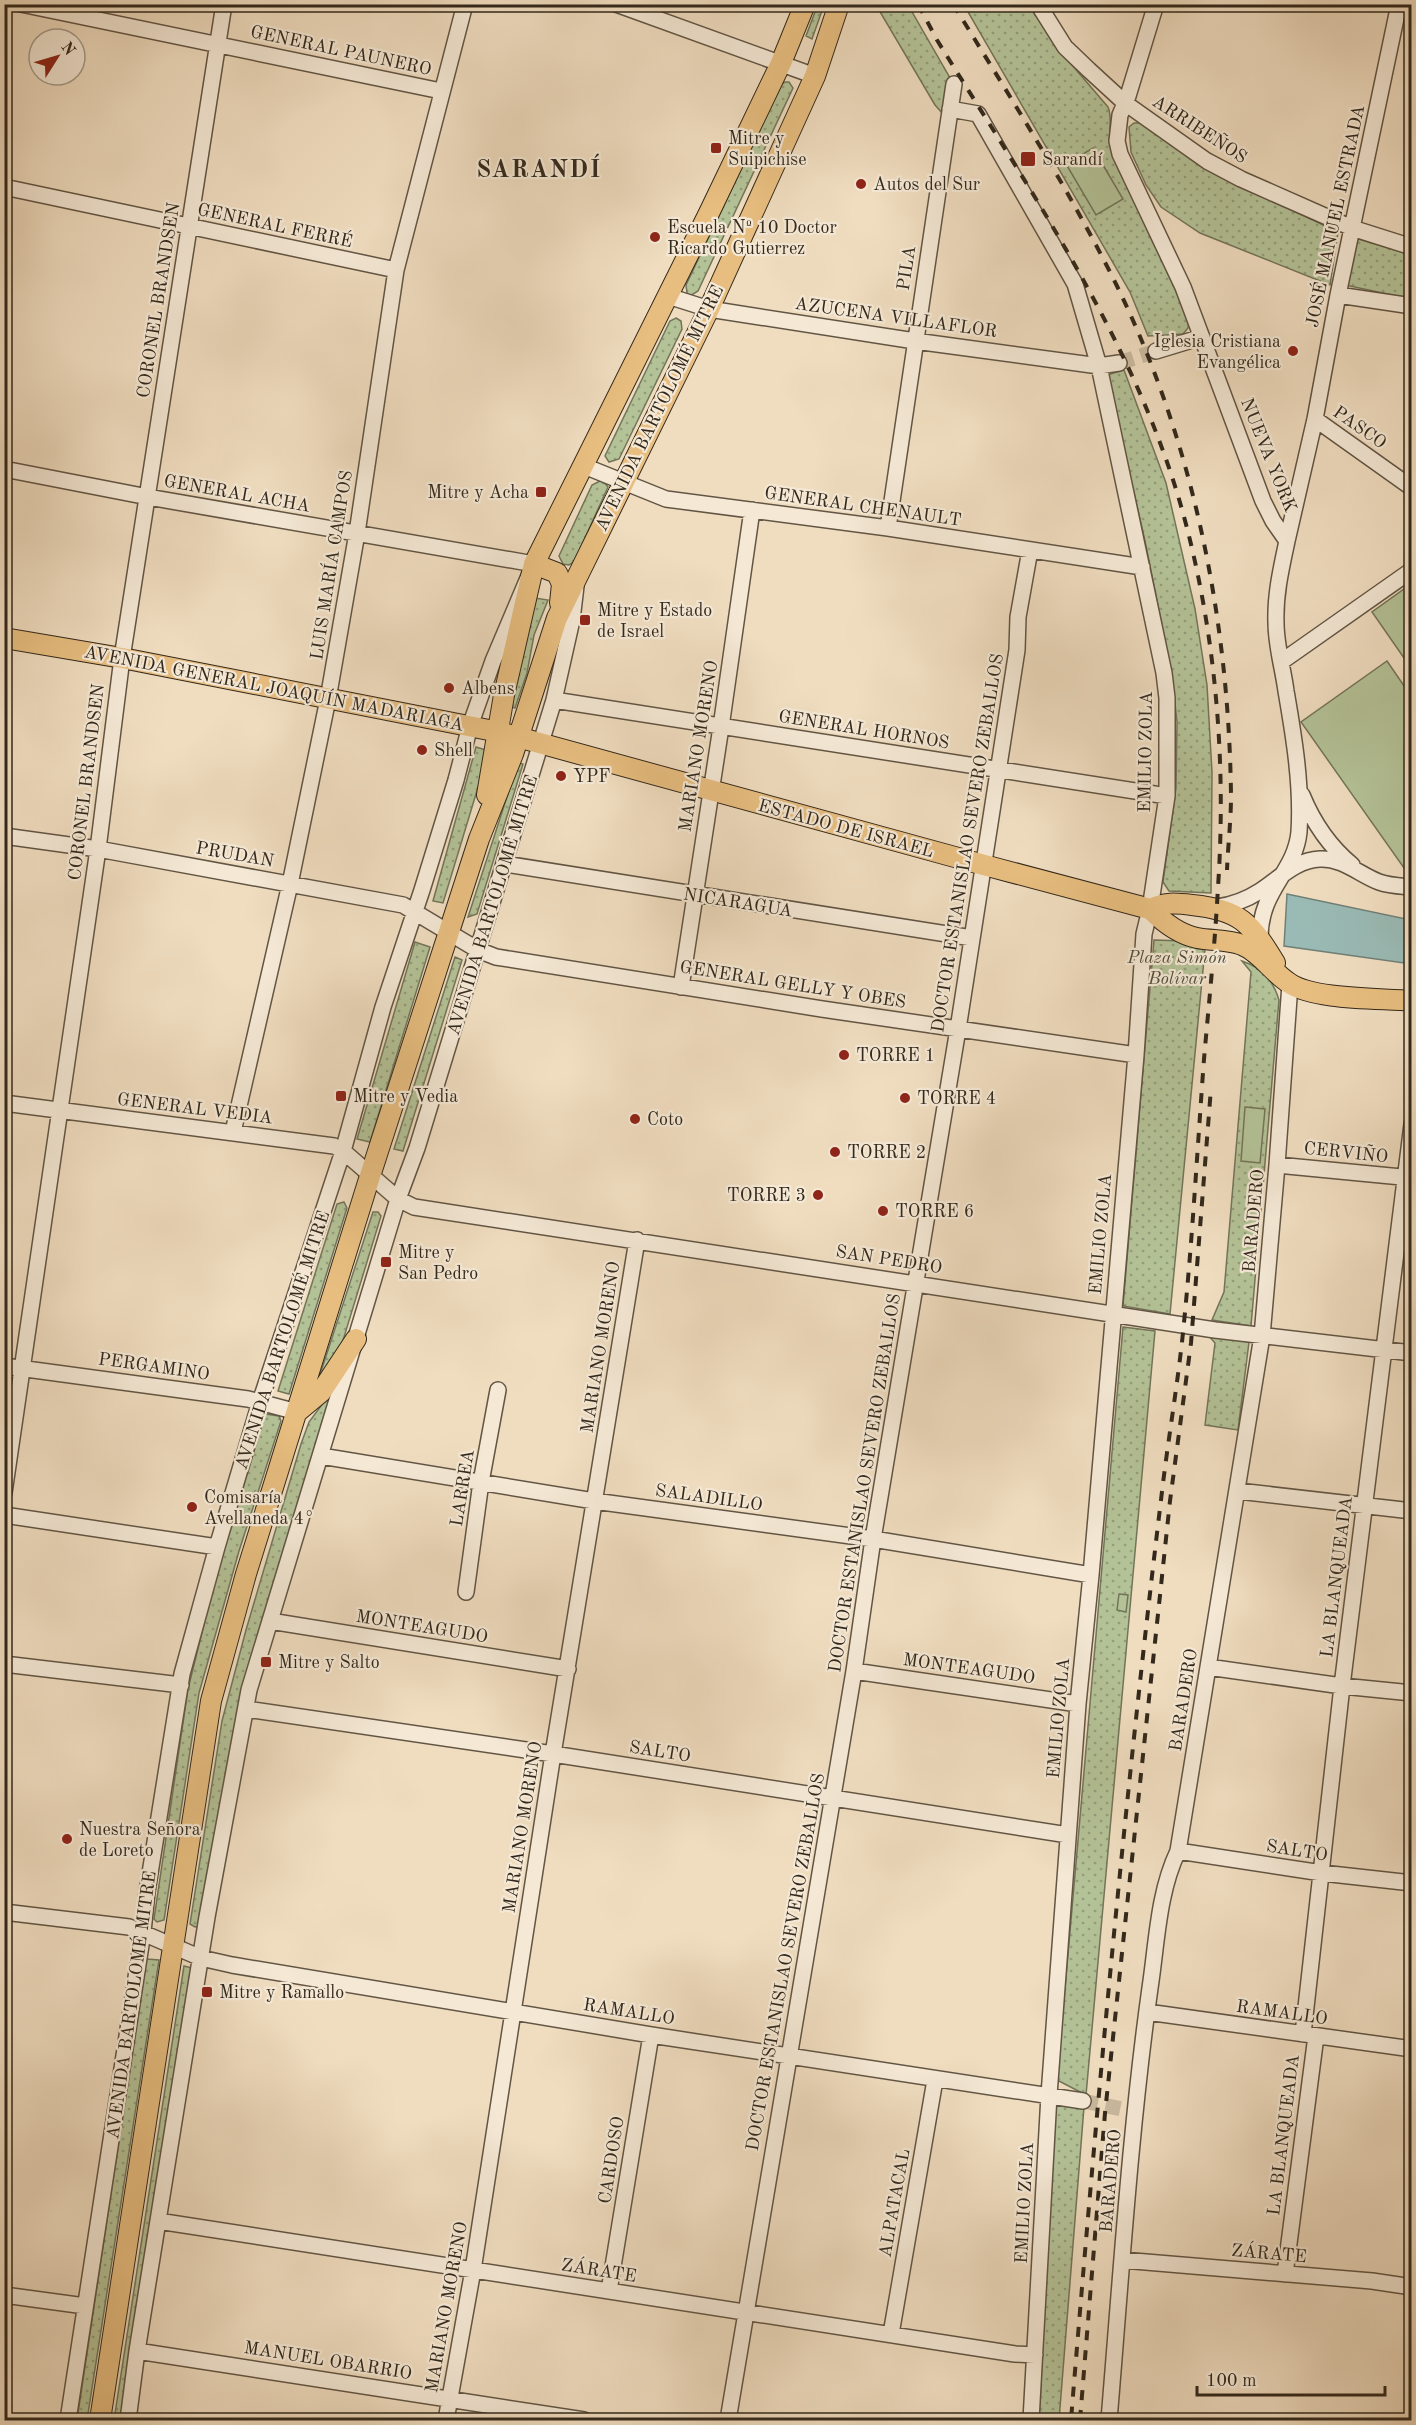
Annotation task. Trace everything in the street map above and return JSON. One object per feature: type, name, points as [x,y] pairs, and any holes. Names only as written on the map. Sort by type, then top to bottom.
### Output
[{"type":"main road","name":"AVENIDA BARTOLOMÉ MITRE","points":[[100,2421],[215,1684],[370,1176],[479,839],[513,754],[508,734],[504,695],[534,564],[781,63],[805,4]]},
{"type":"main road","name":"AVENIDA BARTOLOMÉ MITRE","points":[[508,734],[557,618],[709,309],[815,76],[839,6]]},
{"type":"main road","points":[[534,564],[551,569],[561,578],[562,591],[557,618]]},
{"type":"main road","name":"AVENIDA GENERAL JOAQUÍN MADARIAGA","points":[[4,638],[122,658],[470,726],[542,744]]},
{"type":"main road","name":"ESTADO DE ISRAEL","points":[[542,744],[1150,909],[1165,923],[1190,936],[1245,946],[1288,983]]},
{"type":"main road","name":"ESTADO DE ISRAEL","points":[[1150,909],[1167,903],[1217,908],[1231,913],[1244,921],[1260,938],[1288,983]]},
{"type":"main road","points":[[1288,983],[1300,989],[1326,994],[1412,1001]]},
{"type":"main road","points":[[297,1412],[321,1392],[356,1339]]},
{"type":"street","name":"GENERAL PAUNERO","points":[[21,4],[441,91]]},
{"type":"street","name":"CORONEL BRANDSEN","points":[[4,1493],[98,849],[122,658],[224,4]]},
{"type":"street","name":"LUIS MARÍA CAMPOS","points":[[233,1132],[290,884],[328,699],[357,533],[396,270],[465,4]]},
{"type":"street","points":[[616,4],[815,76]]},
{"type":"street","name":"ARRIBEÑOS","points":[[1038,4],[1065,47],[1125,103],[1194,152],[1221,169],[1352,228],[1412,247]]},
{"type":"street","name":"NUEVA YORK","points":[[1156,4],[1117,127],[1120,154],[1171,260],[1263,501],[1287,541],[1277,592],[1276,630],[1299,802],[1293,815],[1282,873],[1265,904],[1260,938]]},
{"type":"street","name":"JOSÉ MANUEL ESTRADA","points":[[1287,541],[1315,419],[1338,295],[1399,4]]},
{"type":"street","name":"PILA","points":[[888,528],[954,84]]},
{"type":"street","name":"EMILIO ZOLA","points":[[950,109],[978,114],[1075,284],[1099,366],[1167,687],[1167,795],[1150,909],[1143,934],[1136,1055],[1078,1704],[1049,2095],[1031,2421]]},
{"type":"street","name":"GENERAL FERRÉ","points":[[4,187],[396,270]]},
{"type":"street","points":[[1338,295],[1412,306]]},
{"type":"street","name":"AZUCENA VILLAFLOR","points":[[668,296],[709,309],[915,341],[1099,366],[1119,363]]},
{"type":"street","points":[[1156,351],[1202,337]]},
{"type":"street","name":"PASCO","points":[[1315,419],[1412,488]]},
{"type":"street","name":"GENERAL CHENAULT","points":[[584,466],[666,499],[888,528],[1142,567]]},
{"type":"street","name":"GENERAL ACHA","points":[[4,469],[148,497],[534,564]]},
{"type":"street","name":"MARIANO MORENO","points":[[681,987],[752,510]]},
{"type":"street","name":"DOCTOR ESTANISLAO SEVERO ZEBALLOS","points":[[728,2421],[854,1671],[873,1539],[984,865],[1017,650],[1018,617],[1030,550]]},
{"type":"street","name":"AVENIDA BARTOLOMÉ MITRE","points":[[68,2421],[143,1932],[147,1892],[181,1685],[217,1546],[260,1402],[343,1150],[383,1007],[456,780],[470,726],[493,661],[534,564]]},
{"type":"street","points":[[1281,662],[1412,570]]},
{"type":"street","name":"AVENIDA BARTOLOMÉ MITRE","points":[[128,2421],[137,2351],[201,1958],[246,1709],[270,1621],[398,1199],[417,1148],[542,744],[572,620],[577,579]]},
{"type":"street","name":"GENERAL HORNOS","points":[[554,700],[1167,795]]},
{"type":"street","points":[[1297,779],[1306,805],[1320,830],[1331,845],[1359,870]]},
{"type":"street","name":"PRUDAN","points":[[4,836],[98,849],[403,905],[415,910],[450,934]]},
{"type":"street","points":[[1217,908],[1245,899],[1298,864],[1318,859],[1338,862],[1359,870],[1381,883],[1412,886]]},
{"type":"street","name":"NICARAGUA","points":[[504,864],[694,896],[972,938]]},
{"type":"street","name":"GENERAL GELLY Y OBES","points":[[450,934],[477,950],[496,957],[1136,1055]]},
{"type":"street","name":"BARADERO","points":[[1109,2421],[1122,2260],[1129,2110],[1147,2012],[1166,1881],[1178,1851],[1262,1336],[1277,1165],[1288,983]]},
{"type":"street","name":"GENERAL VEDIA","points":[[4,1103],[327,1145],[343,1150]]},
{"type":"street","name":"LA BLANQUEADA","points":[[1285,2274],[1342,1686],[1408,1178],[1412,1124]]},
{"type":"street","points":[[343,1150],[370,1176]]},
{"type":"street","name":"CERVIÑO","points":[[1277,1165],[1408,1178]]},
{"type":"street","name":"SAN PEDRO","points":[[370,1176],[398,1199],[414,1207],[1262,1336],[1412,1353]]},
{"type":"street","name":"MARIANO MORENO","points":[[446,2421],[473,2270],[512,2011],[637,1240]]},
{"type":"street","name":"PERGAMINO","points":[[4,1366],[248,1399],[297,1412]]},
{"type":"street","name":"LARREA","points":[[466,1592],[481,1482],[498,1390]]},
{"type":"street","name":"SALADILLO","points":[[321,1456],[594,1501],[873,1539],[1091,1575]]},
{"type":"street","points":[[1238,1491],[1412,1511]]},
{"type":"street","points":[[4,1515],[217,1546]]},
{"type":"street","name":"MONTEAGUDO","points":[[270,1621],[568,1669]]},
{"type":"street","points":[[4,1664],[181,1685]]},
{"type":"street","points":[[1208,1667],[1342,1686],[1412,1693]]},
{"type":"street","name":"MONTEAGUDO","points":[[854,1671],[1078,1704]]},
{"type":"street","name":"SALTO","points":[[246,1709],[553,1754],[1068,1835]]},
{"type":"street","name":"SALTO","points":[[1178,1851],[1322,1874],[1412,1883]]},
{"type":"street","name":"RAMALLO","points":[[4,1912],[129,1927],[201,1958],[232,1965],[651,2035],[1083,2101]]},
{"type":"street","name":"RAMALLO","points":[[1147,2012],[1412,2049]]},
{"type":"street","name":"CARDOSO","points":[[609,2291],[651,2035]]},
{"type":"street","name":"ALPATACAL","points":[[891,2334],[935,2080]]},
{"type":"street","name":"ZÁRATE","points":[[158,2221],[1015,2354],[1035,2355]]},
{"type":"street","name":"ZÁRATE","points":[[1122,2260],[1412,2287]]},
{"type":"street","points":[[4,2295],[85,2306]]},
{"type":"street","name":"MANUEL OBARRIO","points":[[137,2351],[449,2398],[584,2421]]},
{"type":"green space","points":[[818,4],[824,5],[812,39],[806,36]]},
{"type":"green space","points":[[876,5],[908,5],[950,78],[944,115],[935,105]]},
{"type":"green space","points":[[964,5],[1029,5],[1060,51],[1108,107],[1110,146],[1189,320],[1188,328],[1183,334],[1148,336],[1130,292]]},
{"type":"green space","points":[[789,82],[793,88],[698,291],[690,296],[686,285],[781,85]]},
{"type":"green space","points":[[1134,123],[1143,123],[1209,170],[1338,232],[1330,285],[1200,233],[1161,207],[1146,185],[1131,152],[1129,127]]},
{"type":"green space","points":[[1093,148],[1123,199],[1096,215],[1066,164]]},
{"type":"green space","points":[[1355,238],[1411,255],[1411,299],[1345,285]]},
{"type":"green space","points":[[676,318],[681,321],[682,329],[619,459],[609,462],[605,456],[670,321]]},
{"type":"green space","points":[[1124,370],[1166,483],[1195,609],[1207,685],[1212,772],[1211,893],[1169,891],[1163,882],[1176,788],[1177,722],[1172,675],[1145,541],[1107,375]]},
{"type":"green space","points":[[602,480],[608,487],[574,562],[569,565],[563,564],[559,556],[592,485]]},
{"type":"green space","points":[[1411,584],[1411,668],[1372,612]]},
{"type":"green space","points":[[528,597],[548,600],[534,635],[527,673],[515,708],[507,705]]},
{"type":"green space","points":[[1387,661],[1411,696],[1412,862],[1404,868],[1301,722]]},
{"type":"green space","points":[[476,747],[489,751],[443,903],[433,901]]},
{"type":"green space","points":[[518,763],[523,764],[477,914],[468,917]]},
{"type":"green space","name":"Plaza Simón Bolívar","points":[[1154,940],[1185,941],[1205,949],[1170,1314],[1123,1306]]},
{"type":"green space","points":[[415,942],[430,947],[370,1142],[357,1139]]},
{"type":"green space","points":[[455,957],[462,960],[403,1151],[394,1149]]},
{"type":"green space","points":[[1242,961],[1255,967],[1266,976],[1274,986],[1279,1000],[1251,1326],[1212,1320],[1224,1292],[1251,972]]},
{"type":"green space","points":[[1245,1107],[1265,1109],[1260,1163],[1241,1161]]},
{"type":"green space","points":[[344,1202],[347,1208],[289,1394],[278,1391],[337,1204]]},
{"type":"green space","points":[[373,1212],[378,1212],[381,1216],[337,1360],[315,1390]]},
{"type":"green space","points":[[1123,1327],[1155,1331],[1086,2095],[1057,2080]]},
{"type":"green space","points":[[1209,1336],[1249,1342],[1238,1430],[1205,1425],[1215,1343]]},
{"type":"green space","points":[[335,1387],[259,1632],[200,1926],[195,1927],[190,1924],[222,1721],[246,1630],[301,1444],[309,1422]]},
{"type":"green space","points":[[265,1414],[279,1416],[281,1421],[239,1551],[199,1693],[164,1920],[157,1922],[154,1919],[188,1689],[223,1547]]},
{"type":"green space","points":[[1119,1594],[1128,1595],[1126,1612],[1117,1610]]},
{"type":"green space","points":[[146,1959],[159,1960],[87,2420],[77,2420]]},
{"type":"green space","points":[[184,1966],[192,1968],[121,2420],[114,2420]]},
{"type":"green space","points":[[1055,2106],[1084,2107],[1059,2420],[1039,2420]]},
{"type":"water","points":[[1287,894],[1411,920],[1411,964],[1284,946]]},
{"type":"tunnel","points":[[1119,363],[1156,351]]},
{"type":"tunnel","points":[[1083,2101],[1122,2109]]},
{"type":"railway","points":[[918,4],[937,40],[1082,277],[1143,401],[1168,466],[1198,575],[1212,664],[1220,753],[1218,887],[1189,1271],[1182,1342],[1163,1480],[1123,1845],[1071,2420]]},
{"type":"railway","points":[[953,4],[1099,250],[1144,346],[1167,408],[1202,535],[1223,665],[1229,730],[1231,796],[1227,870]]},
{"type":"railway","points":[[1080,2420],[1105,2113],[1170,1501],[1191,1343],[1211,1088]]},
{"type":"place","name":"Mitre y Suipichise","points":[[716,148]]},
{"type":"place","name":"Sarandí","points":[[1028,159]]},
{"type":"place","name":"Autos del Sur","points":[[861,184]]},
{"type":"place","name":"Escuela Nº 10 Doctor Ricardo Gutierrez","points":[[655,237]]},
{"type":"place","name":"Iglesia Cristiana Evangélica","points":[[1293,351]]},
{"type":"place","name":"Mitre y Acha","points":[[541,492]]},
{"type":"place","name":"Mitre y Estado de Israel","points":[[585,620]]},
{"type":"place","name":"Albens","points":[[449,688]]},
{"type":"place","name":"Shell","points":[[422,750]]},
{"type":"place","name":"YPF","points":[[561,776]]},
{"type":"place","name":"TORRE 1","points":[[844,1055]]},
{"type":"place","name":"Mitre y Vedia","points":[[341,1096]]},
{"type":"place","name":"TORRE 4","points":[[905,1098]]},
{"type":"place","name":"Coto","points":[[635,1119]]},
{"type":"place","name":"TORRE 2","points":[[835,1152]]},
{"type":"place","name":"TORRE 3","points":[[818,1195]]},
{"type":"place","name":"TORRE 6","points":[[883,1211]]},
{"type":"place","name":"Mitre y San Pedro","points":[[386,1262]]},
{"type":"place","name":"Comisaría Avellaneda 4°","points":[[192,1507]]},
{"type":"place","name":"Mitre y Salto","points":[[266,1662]]},
{"type":"place","name":"Nuestra Señora de Loreto","points":[[67,1839]]},
{"type":"place","name":"Mitre y Ramallo","points":[[207,1992]]},
{"type":"district","name":"SARANDÍ","points":[[539,169]]}]
